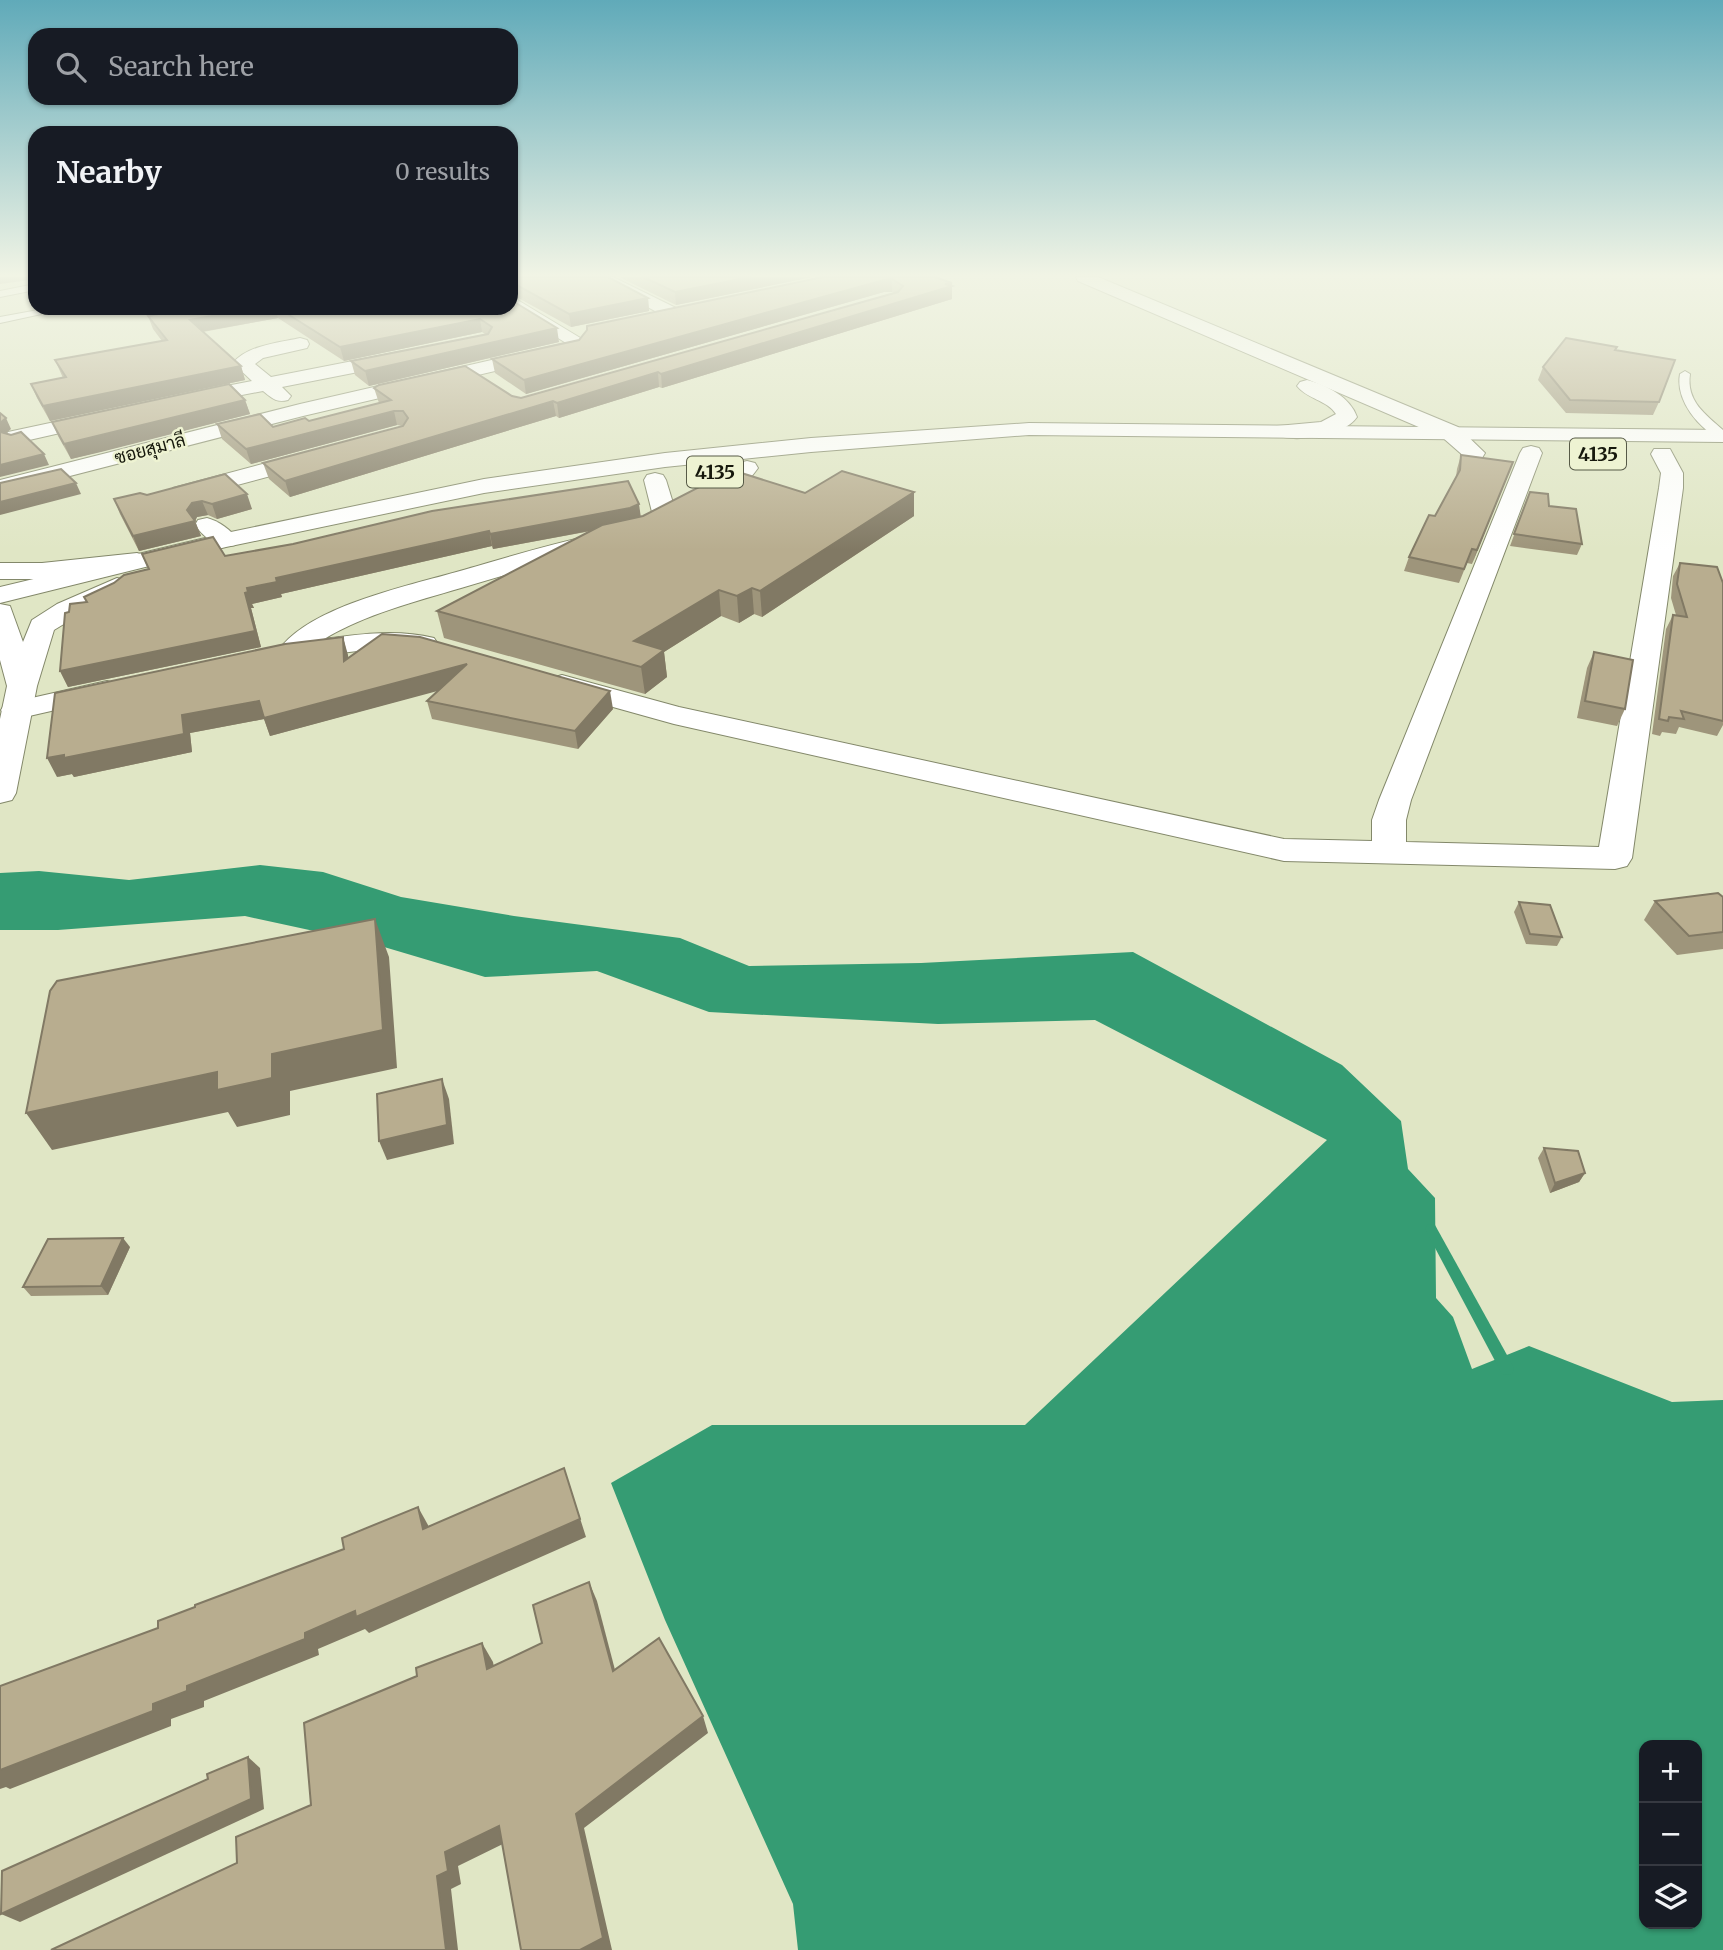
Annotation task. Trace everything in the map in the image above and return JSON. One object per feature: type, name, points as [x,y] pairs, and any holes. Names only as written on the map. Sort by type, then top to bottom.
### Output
[{"type":"main road","points":[[248,368],[300,410]]},
{"type":"main road","points":[[160,406],[229,390],[350,368]]},
{"type":"main road","name":"ซอยสุมาลี","points":[[0,487],[477,368]]},
{"type":"main road","points":[[1284,368],[1446,442]]},
{"type":"main road","points":[[471,370],[492,383]]},
{"type":"main road","points":[[1285,431],[1325,428],[1347,417],[1345,409],[1300,375]]},
{"type":"main road","points":[[1300,375],[1417,432],[1446,442]]},
{"type":"main road","points":[[1300,375],[1528,443],[1395,800],[1390,820],[1389,852]]},
{"type":"main road","points":[[16,437],[121,414]]},
{"type":"main road","name":"4135","points":[[0,608],[137,561],[226,540],[484,486],[665,460],[1029,429],[1417,432]]},
{"type":"main road","name":"4135","points":[[1058,452],[1446,442],[1528,443],[1723,436]]},
{"type":"main road","name":"4135","points":[[1446,442],[1474,453],[1528,443],[1662,454],[1723,455]]},
{"type":"main road","points":[[164,497],[331,452]]},
{"type":"main road","name":"4135","points":[[0,608],[117,586],[437,514],[655,480],[747,468],[1022,452]]},
{"type":"main road","points":[[530,675],[674,715],[1284,850],[1615,858],[1671,488],[1672,473],[1662,454]]},
{"type":"main road","points":[[291,651],[309,635],[394,600],[550,552],[646,526],[735,481],[747,468]]},
{"type":"main road","points":[[646,526],[655,480]]},
{"type":"main road","points":[[188,498],[209,485]]},
{"type":"main road","points":[[206,525],[226,540]]},
{"type":"main road","points":[[0,571],[42,571],[137,561]]},
{"type":"main road","points":[[0,793],[19,698],[42,626],[67,610],[117,586]]},
{"type":"main road","points":[[0,608],[19,698]]},
{"type":"main road","points":[[261,659],[291,651],[382,640],[427,644],[453,652]]},
{"type":"main road","points":[[19,698],[141,683]]},
{"type":"lane","points":[[1685,374],[1681,386],[1686,398],[1723,436]]},
{"type":"shaded area","points":[[260,865],[323,872],[401,897],[514,916],[680,938],[749,966],[921,963],[1133,952],[1342,1065],[1401,1121],[1408,1169],[1435,1198],[1436,1298],[1453,1317],[1472,1369],[1529,1346],[1672,1402],[1723,1400],[1723,1950],[798,1950],[793,1904],[665,1620],[611,1483],[712,1425],[1025,1425],[1327,1140],[1095,1020],[938,1024],[709,1012],[597,971],[485,977],[374,944],[245,916],[58,930],[0,930],[0,873],[39,871],[129,880]]},
{"type":"building","points":[[60,368],[231,368],[43,406],[31,384],[66,377]]},
{"type":"building","points":[[456,368],[468,368],[512,396],[521,398],[628,368],[681,368],[661,374],[658,372],[557,403],[553,401],[285,481],[263,463],[403,426],[408,418],[403,411],[394,411],[246,449],[217,424],[260,414],[273,427],[305,418],[309,421],[391,400],[374,388],[379,385]]},
{"type":"building","points":[[506,368],[567,368],[524,380]]},
{"type":"building","points":[[1544,368],[1672,368],[1659,402],[1570,400]]},
{"type":"building","points":[[229,384],[245,400],[64,444],[52,422]]},
{"type":"building","points":[[0,431],[11,435],[21,432],[44,454],[0,465]]},
{"type":"building","points":[[1461,455],[1513,462],[1477,550],[1472,549],[1464,569],[1409,557],[1429,515],[1435,516],[1460,470]]},
{"type":"building","points":[[61,469],[76,483],[0,502],[0,483]]},
{"type":"building","points":[[732,470],[805,493],[842,471],[914,492],[760,591],[752,588],[737,596],[719,590],[634,641],[664,650],[641,667],[437,611],[602,525],[643,516]]},
{"type":"building","points":[[225,474],[247,494],[212,504],[202,501],[192,503],[187,510],[195,521],[133,536],[114,499],[140,493],[147,495]]},
{"type":"building","points":[[628,481],[639,504],[630,508],[490,534],[489,531],[276,578],[277,582],[247,588],[248,592],[245,593],[255,631],[60,671],[65,613],[69,612],[70,604],[87,602],[84,597],[114,583],[124,575],[149,569],[142,554],[213,537],[225,556],[293,544],[432,511]]},
{"type":"building","points":[[1530,492],[1548,494],[1549,506],[1576,509],[1582,544],[1514,534]]},
{"type":"building","points":[[1680,563],[1717,567],[1723,583],[1723,721],[1681,711],[1684,719],[1659,719],[1673,615],[1687,617],[1677,584]]},
{"type":"building","points":[[382,634],[420,637],[610,691],[575,731],[427,701],[467,664],[264,718],[259,701],[182,715],[184,734],[64,758],[64,755],[47,758],[55,693],[285,644],[343,637],[344,661]]},
{"type":"building","points":[[1594,652],[1633,660],[1625,709],[1585,701]]},
{"type":"building","points":[[1718,893],[1723,897],[1723,932],[1689,936],[1655,901]]},
{"type":"building","points":[[1519,902],[1550,905],[1562,937],[1530,934]]},
{"type":"building","points":[[375,919],[383,1030],[272,1054],[272,1078],[217,1090],[217,1072],[26,1113],[50,991],[57,981]]},
{"type":"building","points":[[442,1079],[447,1125],[379,1141],[377,1094]]},
{"type":"building","points":[[1544,1148],[1578,1151],[1585,1173],[1555,1183]]},
{"type":"building","points":[[123,1238],[101,1286],[23,1287],[48,1239]]},
{"type":"building","points":[[564,1468],[580,1519],[356,1617],[355,1611],[305,1633],[305,1639],[187,1686],[187,1691],[153,1704],[153,1711],[0,1770],[0,1686],[158,1628],[158,1621],[195,1605],[344,1549],[342,1538],[418,1507],[423,1529]]},
{"type":"building","points":[[589,1582],[613,1671],[659,1638],[703,1716],[576,1814],[603,1938],[580,1950],[521,1950],[499,1826],[445,1852],[448,1871],[437,1876],[446,1950],[51,1950],[237,1863],[236,1837],[311,1805],[304,1723],[417,1676],[416,1668],[482,1643],[487,1669],[542,1643],[533,1605]]},
{"type":"building","points":[[248,1757],[251,1799],[1,1914],[2,1871],[208,1779],[207,1774]]},
{"type":"waterway","points":[[1431,1229],[1507,1369]]}]
